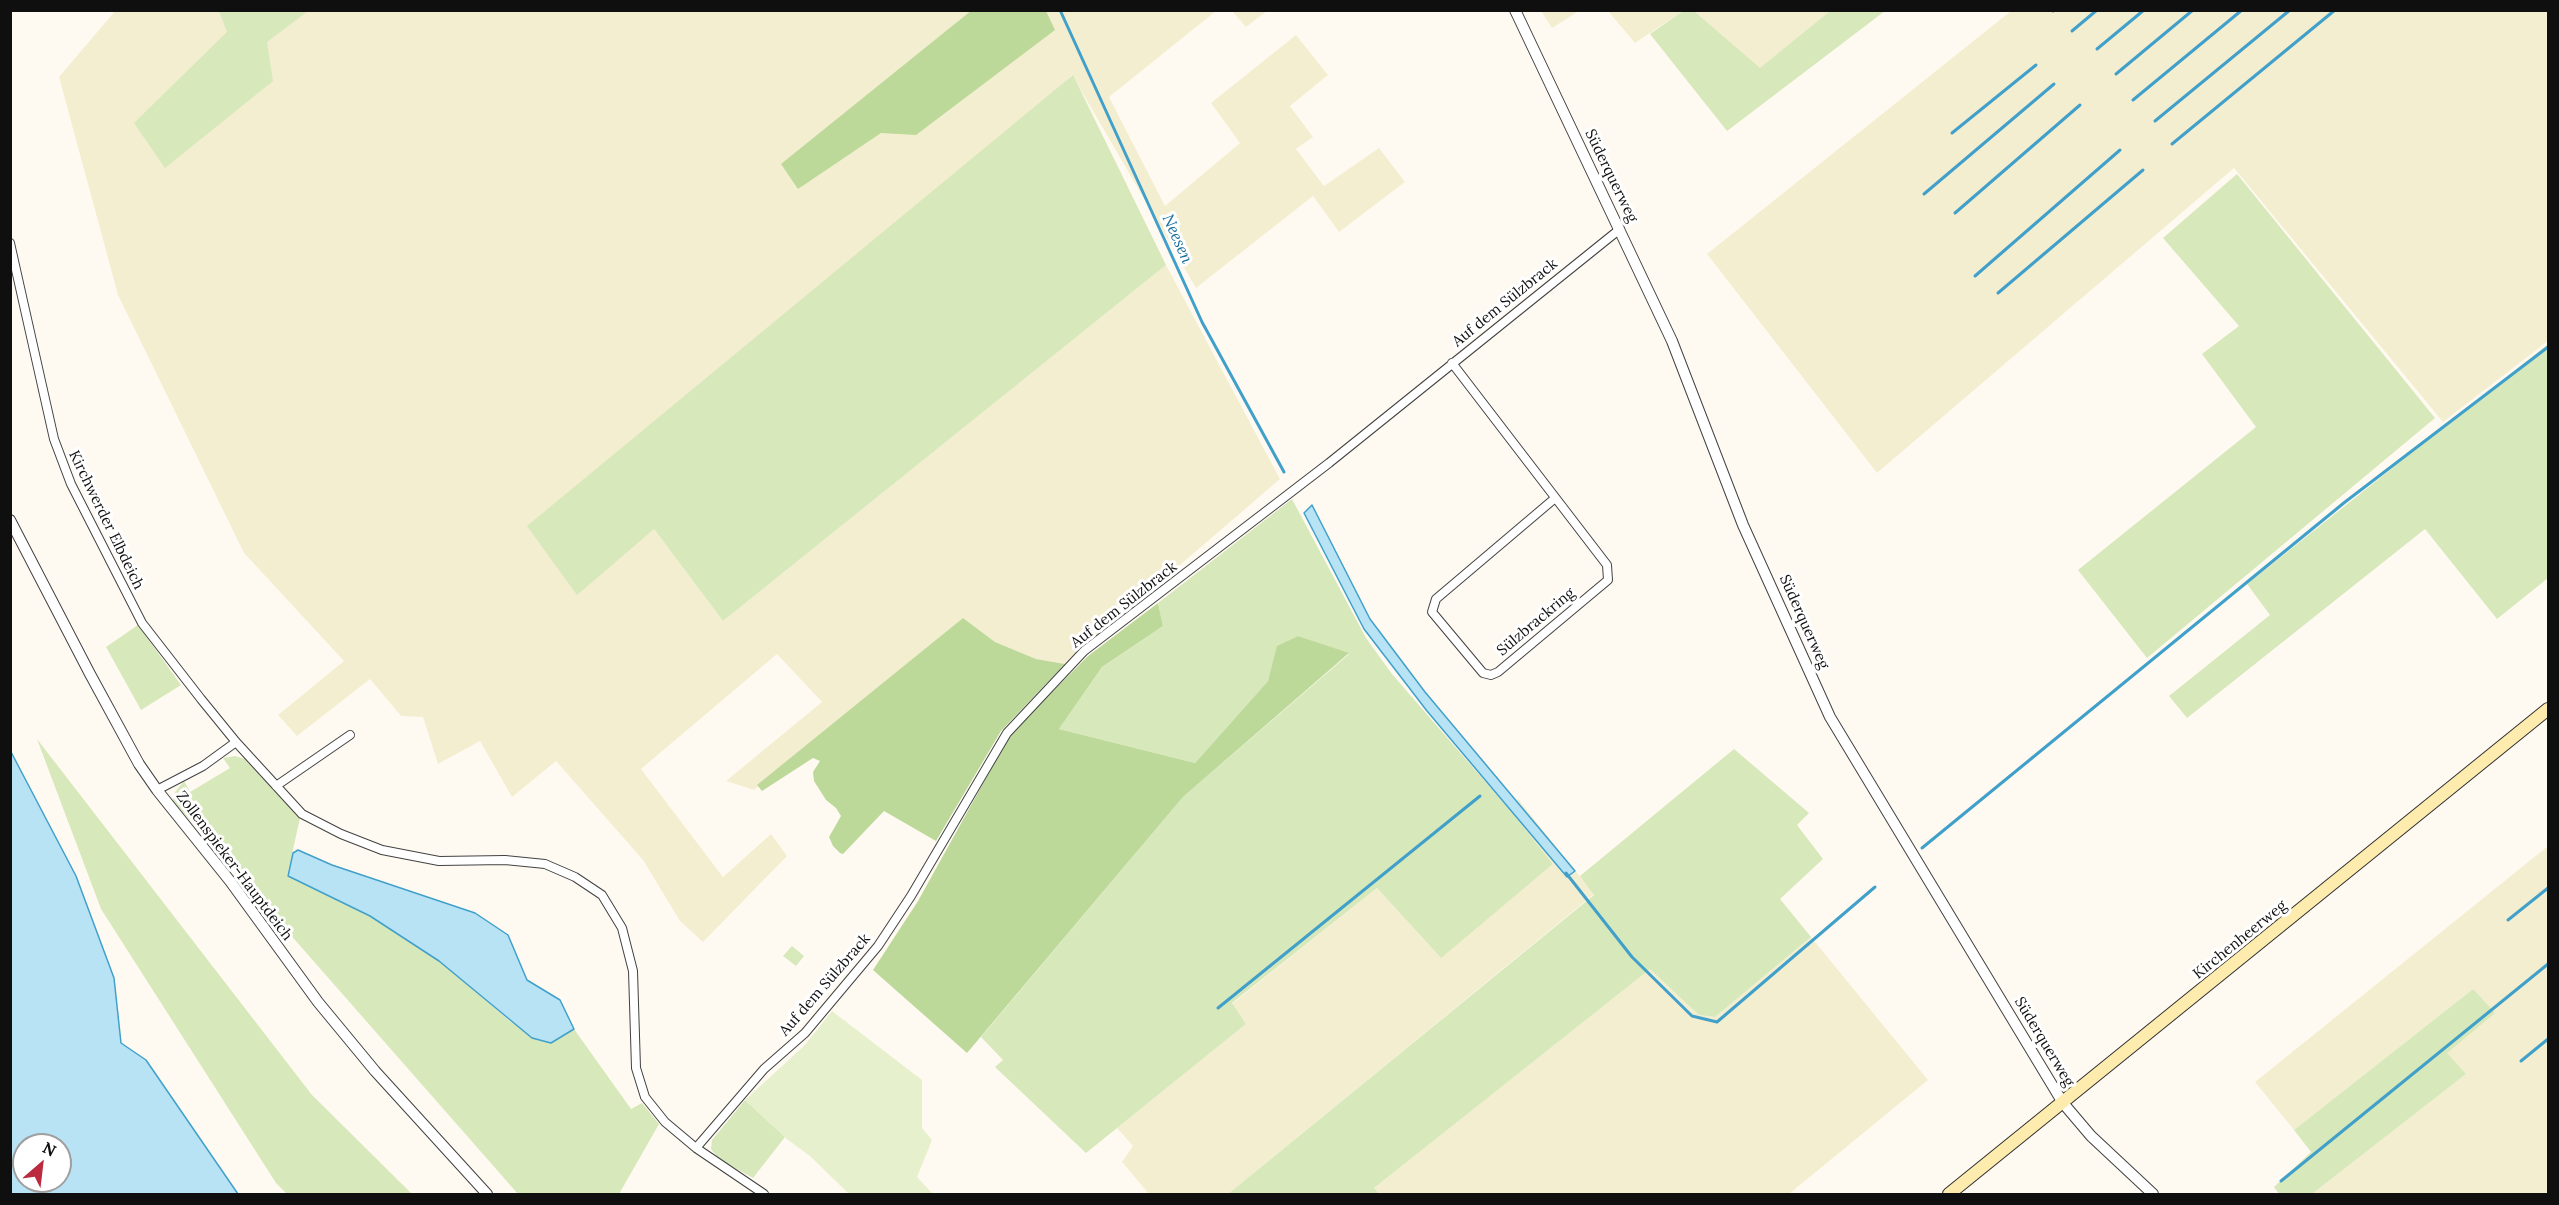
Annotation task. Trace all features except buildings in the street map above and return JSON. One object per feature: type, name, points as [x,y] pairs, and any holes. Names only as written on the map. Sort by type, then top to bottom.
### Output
[{"type":"main road","name":"Kirchenheerweg","points":[[1949,1194],[2548,709]]},
{"type":"street","name":"Süderquerweg","points":[[1515,10],[1672,341],[1743,525],[1830,717],[2063,1103],[2091,1136],[2153,1194]]},
{"type":"street","name":"Auf dem Sülzbrack","points":[[696,1148],[764,1069],[805,1033],[878,946],[911,896],[1007,733],[1084,651],[1329,463],[1620,229]]},
{"type":"street","name":"Kirchwerder Elbdeich","points":[[10,243],[54,439],[71,484],[142,623],[236,742],[302,814],[341,834],[382,850],[438,861],[505,860],[545,864],[575,877],[602,895],[622,928],[633,971],[636,1068],[645,1097],[665,1122],[696,1148],[764,1194]]},
{"type":"street","name":"Sülzbrackring","points":[[1452,363],[1554,499],[1607,565],[1608,580],[1498,672],[1491,675],[1483,673],[1432,612],[1436,599],[1554,499]]},
{"type":"street","name":"Zollenspieker-Hauptdeich","points":[[10,520],[139,764],[230,881],[318,1002],[375,1071],[487,1194]]},
{"type":"street","points":[[276,786],[350,735]]},
{"type":"street","points":[[157,789],[203,766],[236,742]]},
{"type":"shaded area","points":[[115,11],[1216,11],[1109,97],[1165,206],[1240,143],[1211,103],[1296,35],[1328,75],[1290,106],[1313,137],[1296,149],[1324,186],[1379,148],[1405,182],[1339,232],[1313,196],[1196,288],[1072,75],[654,529],[723,621],[1166,265],[1280,479],[1065,664],[1036,659],[995,642],[963,618],[754,790],[726,781],[822,702],[777,654],[641,769],[723,877],[771,834],[787,856],[703,942],[680,921],[643,860],[556,761],[512,797],[480,741],[438,764],[423,717],[401,716],[370,679],[297,736],[278,715],[344,661],[244,553],[118,295],[59,77]]},
{"type":"shaded area","points":[[1232,11],[1267,11],[1246,27]]},
{"type":"shaded area","points":[[1541,11],[1579,11],[1552,28]]},
{"type":"shaded area","points":[[1608,11],[1683,11],[1635,43]]},
{"type":"shaded area","points":[[1694,11],[1830,11],[1760,69]]},
{"type":"shaded area","points":[[2011,11],[2548,11],[2548,341],[2443,422],[2234,168],[1877,473],[1707,254]]},
{"type":"shaded area","points":[[1518,799],[1594,894],[1228,1194],[1149,1194],[1122,1162],[1133,1146],[1117,1128],[1246,1024],[1232,1004],[1377,888],[1440,957],[1553,864],[1508,808]]},
{"type":"shaded area","points":[[2548,846],[2548,1194],[2312,1194],[2466,1074],[2446,1053],[2473,989],[2294,1130],[2255,1082]]},
{"type":"shaded area","points":[[1811,937],[1928,1080],[1789,1194],[1379,1194],[1374,1188],[1651,968],[1699,1015],[1715,1017]]},
{"type":"green space","points":[[972,10],[1046,11],[1055,30],[916,135],[881,133],[798,189],[781,164]]},
{"type":"green space","points":[[219,11],[308,11],[267,42],[273,81],[165,168],[134,123],[227,32]]},
{"type":"green space","points":[[1683,11],[1694,11],[1760,68],[1830,11],[1885,11],[1727,131],[1650,34]]},
{"type":"green space","points":[[1073,75],[1166,265],[723,621],[654,529],[577,595],[527,526]]},
{"type":"green space","points":[[2237,174],[2435,418],[2147,658],[2078,570],[2256,427],[2202,354],[2239,326],[2163,238]]},
{"type":"green space","points":[[2548,344],[2548,578],[2497,619],[2425,529],[2187,718],[2169,696],[2270,615],[2247,584]]},
{"type":"green space","points":[[1292,499],[1366,638],[1392,674],[1508,808],[1553,864],[1441,958],[1377,888],[1232,1003],[1246,1024],[1086,1153],[995,1067],[1003,1060],[981,1037],[1183,797],[1349,654],[1298,636],[1278,646],[1268,681],[1195,763],[1059,729],[1102,667],[1163,626],[1158,603]]},
{"type":"green space","points":[[1158,603],[1163,626],[1102,667],[1059,729],[1195,763],[1268,681],[1277,646],[1298,636],[1349,653],[1183,797],[967,1053],[873,970],[918,901],[1011,733],[1088,656]]},
{"type":"green space","points":[[963,618],[995,642],[1036,659],[1065,664],[1001,731],[936,841],[884,811],[843,854],[840,853],[833,846],[829,837],[841,816],[836,808],[826,800],[814,781],[813,772],[820,761],[813,758],[762,791],[757,785]]},
{"type":"green space","points":[[138,625],[181,685],[141,710],[106,647]]},
{"type":"green space","points":[[37,739],[312,1095],[412,1194],[287,1194],[276,1183],[101,909]]},
{"type":"green space","points":[[1734,749],[1809,813],[1797,825],[1823,859],[1780,899],[1811,937],[1715,1017],[1699,1015],[1650,969],[1374,1188],[1379,1194],[1228,1194],[1594,895],[1580,876]]},
{"type":"green space","points":[[235,756],[245,759],[300,818],[287,876],[370,916],[439,961],[511,1022],[551,1043],[574,1029],[631,1109],[642,1103],[659,1124],[619,1194],[518,1194],[173,801],[175,792],[184,781],[190,792],[230,768],[223,758]]},
{"type":"green space","points":[[792,946],[804,956],[796,966],[783,956]]},
{"type":"green space","points":[[2473,989],[2495,1013],[2447,1053],[2466,1074],[2312,1194],[2279,1194],[2274,1187],[2311,1152],[2294,1130]]},
{"type":"green space","points":[[832,1011],[922,1080],[922,1128],[932,1140],[917,1177],[933,1194],[849,1194],[810,1156],[788,1140],[745,1100],[804,1046]]},
{"type":"green space","points":[[745,1100],[785,1137],[753,1178],[719,1159],[711,1149],[712,1140]]},
{"type":"water","points":[[1312,505],[1370,619],[1425,692],[1575,871],[1567,877],[1427,711],[1364,629],[1304,513]]},
{"type":"water","points":[[10,750],[76,876],[114,978],[121,1043],[146,1060],[238,1194],[11,1194]]},
{"type":"water","points":[[298,850],[332,865],[475,913],[508,935],[527,980],[560,1000],[574,1029],[551,1043],[532,1038],[439,961],[370,916],[288,876],[293,853]]},
{"type":"waterway","name":"Neesen","points":[[1060,10],[1202,322],[1284,472]]},
{"type":"waterway","points":[[2072,31],[2097,10]]},
{"type":"waterway","points":[[2097,49],[2144,10]]},
{"type":"waterway","points":[[2116,74],[2193,10]]},
{"type":"waterway","points":[[2133,100],[2242,10]]},
{"type":"waterway","points":[[2155,121],[2290,10]]},
{"type":"waterway","points":[[2172,144],[2335,10]]},
{"type":"waterway","points":[[1952,133],[2036,65]]},
{"type":"waterway","points":[[1924,194],[2054,84]]},
{"type":"waterway","points":[[1955,213],[2080,105]]},
{"type":"waterway","points":[[1975,276],[2120,150]]},
{"type":"waterway","points":[[1998,293],[2143,170]]},
{"type":"waterway","points":[[1922,848],[2345,502],[2548,347]]},
{"type":"waterway","points":[[1218,1008],[1480,796]]},
{"type":"waterway","points":[[1566,873],[1632,957],[1692,1016],[1717,1022],[1875,887]]},
{"type":"waterway","points":[[2508,920],[2548,888]]},
{"type":"waterway","points":[[2281,1181],[2548,964]]},
{"type":"waterway","points":[[2521,1061],[2548,1039]]}]
